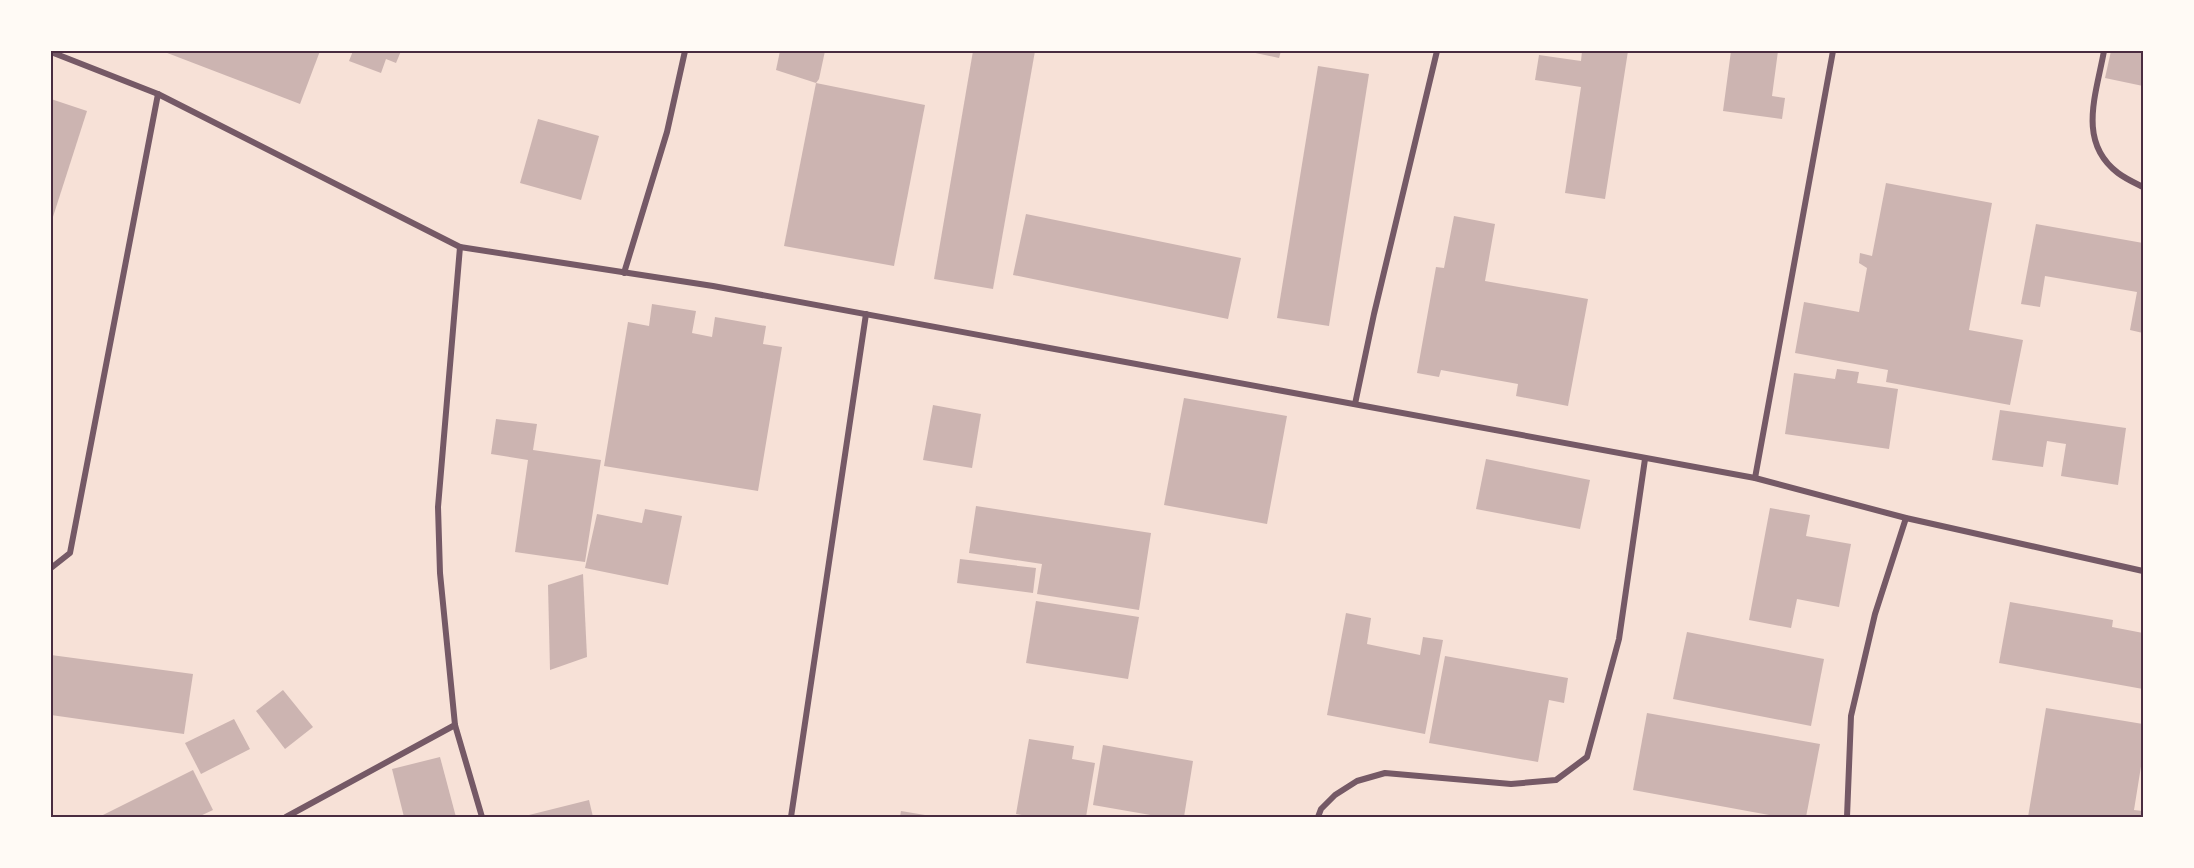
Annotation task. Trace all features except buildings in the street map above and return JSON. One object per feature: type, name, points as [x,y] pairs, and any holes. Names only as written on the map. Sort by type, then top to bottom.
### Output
[{"type":"street","points":[[624,273],[667,132],[685,51]]},
{"type":"street","points":[[1355,404],[1374,314],[1437,51]]},
{"type":"street","points":[[1755,478],[1833,51]]},
{"type":"street","points":[[2104,51],[2092,120],[2093,139],[2100,154],[2118,173],[2143,187]]},
{"type":"street","points":[[51,52],[158,94],[460,247],[713,286],[1755,478],[1906,518],[2143,571]]},
{"type":"street","points":[[51,568],[70,553],[158,94]]},
{"type":"street","points":[[460,247],[438,507],[440,573],[455,725],[482,817]]},
{"type":"street","points":[[791,817],[866,314]]},
{"type":"street","points":[[1318,817],[1321,809],[1335,795],[1357,781],[1385,773],[1511,784],[1556,780],[1587,758],[1619,639],[1645,459]]},
{"type":"street","points":[[1847,817],[1851,716],[1875,614],[1906,518]]},
{"type":"street","points":[[286,817],[455,725]]}]
